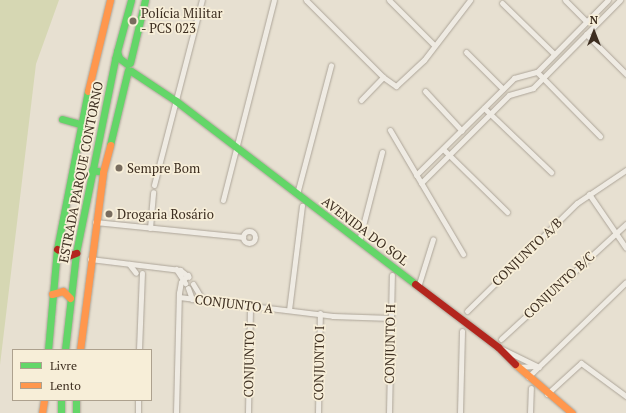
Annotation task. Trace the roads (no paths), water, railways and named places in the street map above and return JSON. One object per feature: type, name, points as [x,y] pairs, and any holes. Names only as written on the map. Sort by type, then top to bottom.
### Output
[{"type":"main road","name":"ESTRADA PARQUE CONTORNO","points":[[48,349],[57,249],[80,124],[110,0]]},
{"type":"main road","name":"ESTRADA PARQUE CONTORNO","points":[[65,349],[76,253],[113,67],[131,0]]},
{"type":"main road","points":[[80,349],[90,259],[103,172],[146,0]]},
{"type":"main road","name":"AVENIDA DO SOL","points":[[117,51],[119,58],[130,68],[176,101],[498,347],[547,394],[572,413]]},
{"type":"main road","points":[[113,67],[130,68]]},
{"type":"main road","points":[[62,119],[80,124]]},
{"type":"main road","points":[[92,170],[103,172]]},
{"type":"main road","points":[[57,249],[68,256],[76,253]]},
{"type":"main road","points":[[52,294],[63,291],[70,298]]},
{"type":"main road","points":[[42,413],[44,401]]},
{"type":"main road","points":[[61,401],[61,413]]},
{"type":"main road","points":[[76,401],[76,413]]},
{"type":"street","points":[[154,185],[202,0]]},
{"type":"street","points":[[223,200],[274,0]]},
{"type":"street","points":[[306,0],[392,85],[398,85],[434,45],[470,0]]},
{"type":"street","points":[[389,0],[434,45]]},
{"type":"street","points":[[565,0],[587,22]]},
{"type":"street","points":[[421,183],[511,93],[530,91],[620,0]]},
{"type":"street","points":[[416,175],[514,78],[537,72],[606,2],[610,10]]},
{"type":"street","points":[[502,3],[554,54]]},
{"type":"street","points":[[586,34],[626,74]]},
{"type":"street","points":[[568,40],[574,46]]},
{"type":"street","points":[[466,52],[503,89]]},
{"type":"street","points":[[297,194],[331,65]]},
{"type":"street","points":[[537,72],[600,136]]},
{"type":"street","points":[[361,100],[383,77]]},
{"type":"street","points":[[424,91],[462,131]]},
{"type":"street","points":[[484,108],[551,172]]},
{"type":"street","points":[[390,130],[463,254]]},
{"type":"street","points":[[443,149],[507,212]]},
{"type":"street","points":[[359,241],[382,152]]},
{"type":"street","name":"CONJUNTO A/B","points":[[466,311],[589,194],[626,170]]},
{"type":"street","points":[[150,228],[153,192]]},
{"type":"street","points":[[589,194],[616,231],[626,248]]},
{"type":"street","name":"CONJUNTO A","points":[[289,310],[302,206]]},
{"type":"street","points":[[95,222],[243,237]]},
{"type":"street","name":"CONJUNTO B/C","points":[[501,339],[616,231],[626,224]]},
{"type":"street","points":[[418,287],[433,239]]},
{"type":"street","points":[[90,259],[129,264],[140,272],[176,269],[189,276],[179,297],[176,413]]},
{"type":"street","points":[[129,264],[140,272]]},
{"type":"street","points":[[176,269],[185,283],[192,299]]},
{"type":"street","points":[[139,349],[140,272]]},
{"type":"street","name":"CONJUNTO H","points":[[389,413],[392,275]]},
{"type":"street","points":[[528,377],[626,282]]},
{"type":"street","points":[[193,284],[202,299]]},
{"type":"street","name":"CONJUNTO A","points":[[179,297],[320,314],[391,317]]},
{"type":"street","name":"CONJUNTO J","points":[[248,413],[250,306]]},
{"type":"street","name":"CONJUNTO I","points":[[318,413],[320,314]]},
{"type":"street","points":[[460,413],[462,331]]},
{"type":"street","points":[[498,347],[538,367]]},
{"type":"street","points":[[516,365],[521,359]]},
{"type":"street","points":[[547,394],[581,363],[626,396]]},
{"type":"street","points":[[516,365],[538,367]]},
{"type":"street","points":[[530,413],[531,388]]},
{"type":"street","points":[[138,401],[138,413]]},
{"type":"place","name":"Polícia Militar - PCS 023","points":[[133,21]]},
{"type":"place","name":"Sempre Bom","points":[[119,168]]},
{"type":"place","name":"Drogaria Rosário","points":[[109,214]]}]
